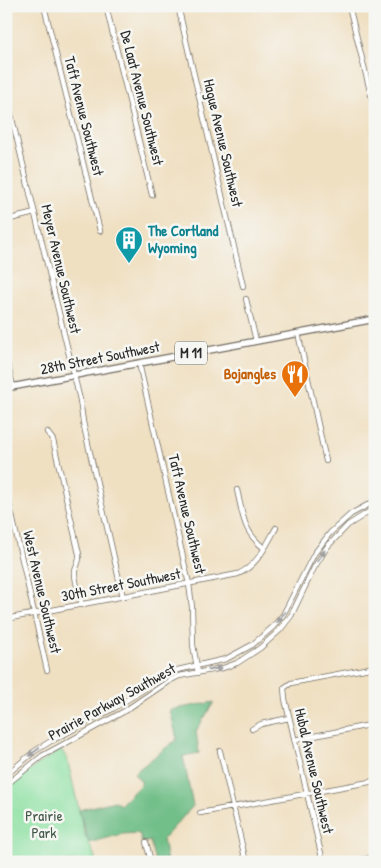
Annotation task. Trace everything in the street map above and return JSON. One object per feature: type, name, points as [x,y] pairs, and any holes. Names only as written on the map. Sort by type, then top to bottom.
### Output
[{"type":"main road","name":"28th Street Southwest","points":[[10,387],[375,319]]},
{"type":"street","name":"Taft Avenue Southwest","points":[[44,6],[100,231]]},
{"type":"street","name":"De Laat Avenue Southwest","points":[[106,6],[152,195]]},
{"type":"street","name":"Hague Avenue Southwest","points":[[178,6],[243,286]]},
{"type":"street","points":[[349,6],[375,111]]},
{"type":"street","name":"Meyer Avenue Southwest","points":[[6,94],[80,400],[83,422],[123,597]]},
{"type":"street","points":[[6,220],[35,213]]},
{"type":"street","points":[[246,299],[256,341]]},
{"type":"street","points":[[298,333],[326,461]]},
{"type":"street","points":[[6,358],[10,387]]},
{"type":"street","name":"Taft Avenue Southwest","points":[[139,363],[190,584],[193,645],[198,673]]},
{"type":"street","points":[[48,432],[53,440],[79,554],[80,560],[75,572],[82,605]]},
{"type":"street","name":"West Avenue Southwest","points":[[6,489],[48,670]]},
{"type":"street","points":[[237,490],[248,532],[264,548]]},
{"type":"street","name":"Prairie Parkway Southwest","points":[[6,775],[43,746],[114,708],[173,671],[234,656],[252,645],[268,632],[283,615],[314,554],[330,533],[351,514],[375,501]]},
{"type":"street","name":"Prairie Parkway Southwest","points":[[6,785],[56,747],[123,712],[169,681],[179,676],[223,668],[237,663],[260,648],[273,637],[291,616],[327,546],[348,525],[375,508]]},
{"type":"street","name":"30th Street Southwest","points":[[6,618],[228,577],[243,572],[255,563],[276,528]]},
{"type":"street","points":[[268,632],[273,637]]},
{"type":"street","name":"Hubal Avenue Southwest","points":[[323,862],[284,693],[286,686],[291,683],[375,667]]},
{"type":"street","points":[[252,729],[261,724],[289,718]]},
{"type":"street","points":[[294,740],[375,724]]},
{"type":"street","points":[[220,751],[246,862]]},
{"type":"street","points":[[200,813],[375,781]]},
{"type":"street","points":[[146,842],[151,862]]},
{"type":"street","points":[[352,862],[375,858]]},
{"type":"green space","points":[[214,702],[196,731],[199,753],[183,756],[193,806],[163,839],[167,862],[155,862],[150,841],[142,843],[138,833],[122,834],[89,843],[79,810],[115,801],[120,805],[142,783],[134,773],[177,739],[170,710]]},
{"type":"green space","name":"Prairie Park","points":[[61,750],[67,758],[84,832],[95,857],[94,862],[6,862],[6,790],[38,764]]},
{"type":"place","name":"The Cortland Wyoming","points":[[129,264]]},
{"type":"place","name":"Bojangles","points":[[295,398]]}]
